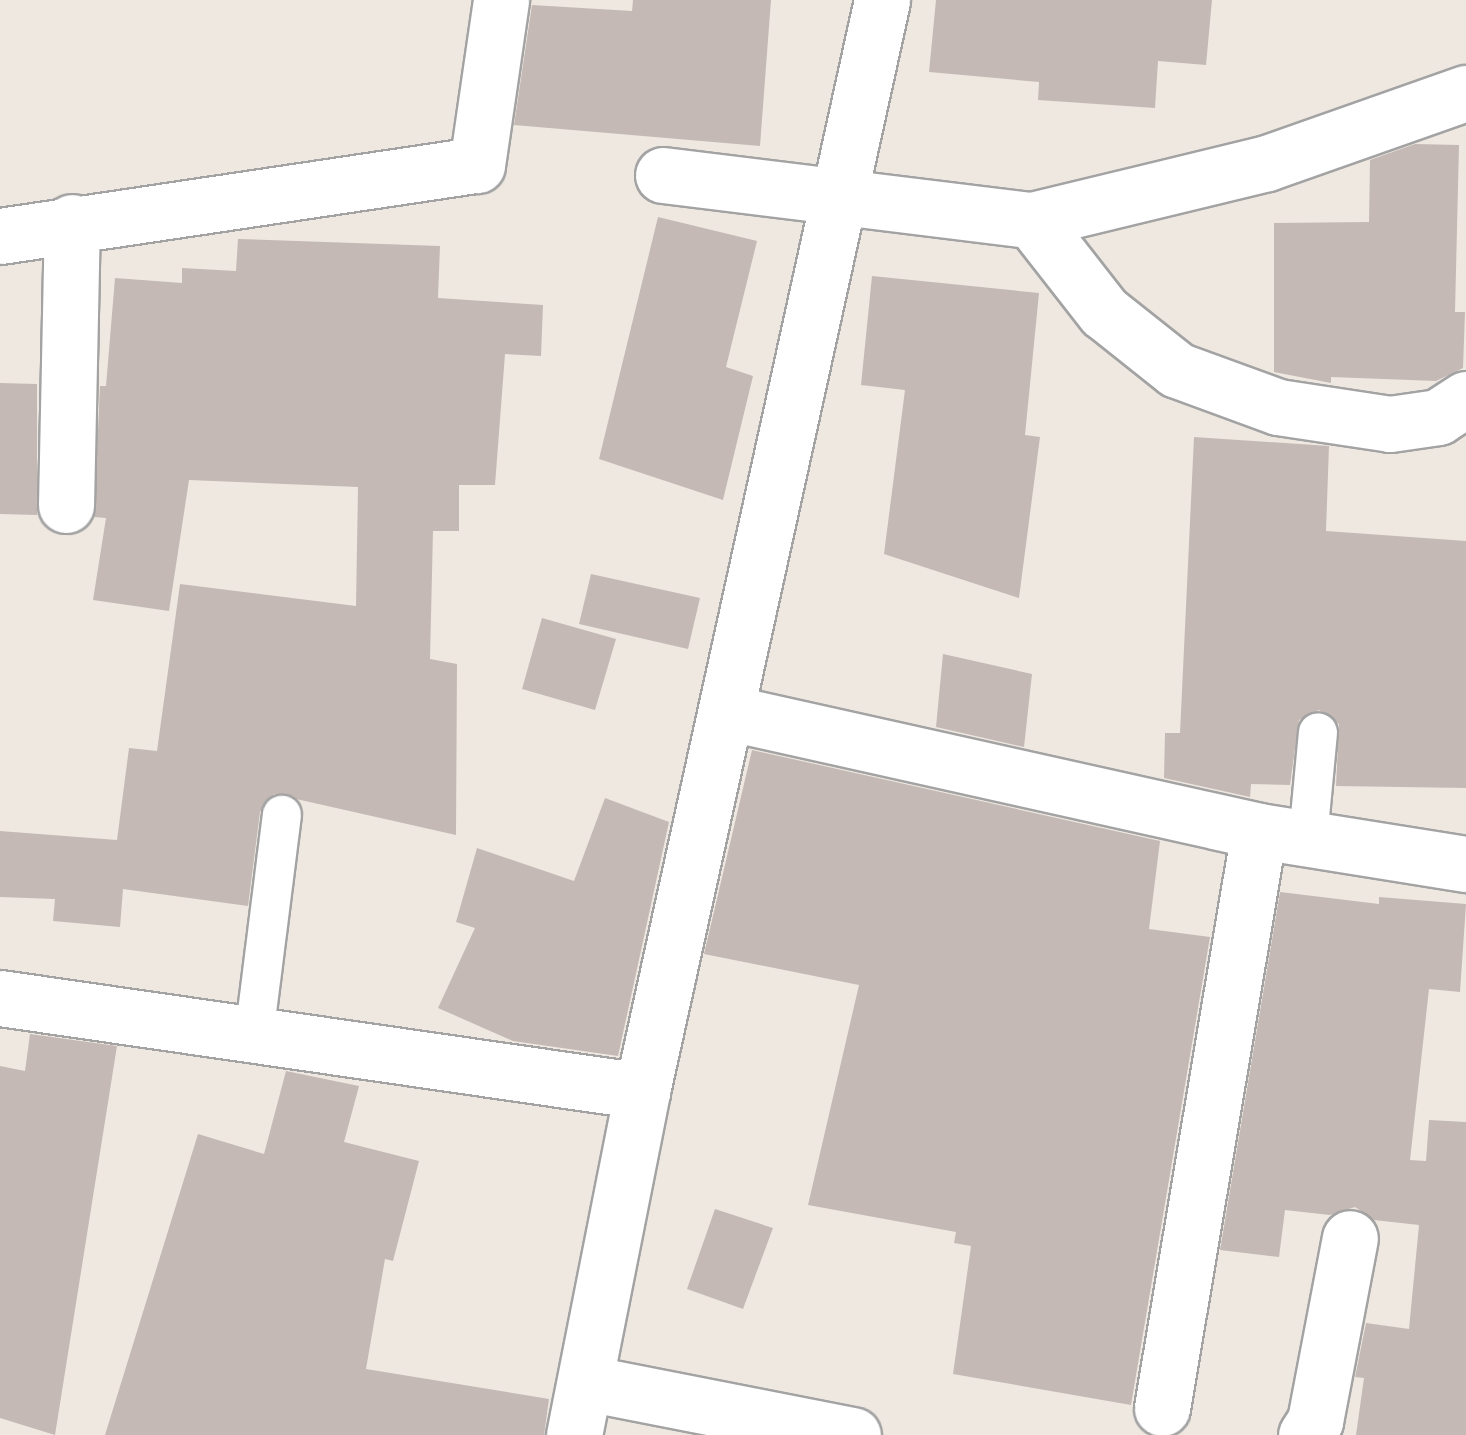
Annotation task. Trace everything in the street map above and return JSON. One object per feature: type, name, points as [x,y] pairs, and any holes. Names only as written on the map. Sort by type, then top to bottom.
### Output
[{"type":"street","points":[[0,236],[72,222],[477,165],[501,0]]},
{"type":"street","points":[[574,1435],[588,1383],[642,1091],[730,713],[882,0]]},
{"type":"street","points":[[663,174],[838,199],[1032,220],[1267,163],[1465,101]]},
{"type":"street","points":[[1032,220],[1104,312],[1177,370],[1278,407],[1390,424],[1438,417],[1466,399]]},
{"type":"street","points":[[66,505],[72,222]]},
{"type":"street","points":[[730,713],[1284,834],[1466,864]]},
{"type":"street","points":[[1162,1408],[1284,834]]},
{"type":"street","points":[[0,998],[642,1091]]},
{"type":"street","points":[[1306,1435],[1315,1421],[1350,1238]]},
{"type":"street","points":[[588,1383],[853,1435]]},
{"type":"lane","points":[[1284,834],[1318,732]]},
{"type":"lane","points":[[254,1036],[282,814]]},
{"type":"building","points":[[633,0],[771,0],[760,146],[514,125],[532,5],[632,11]]},
{"type":"building","points":[[936,0],[1212,0],[1206,65],[1158,61],[1155,108],[1038,100],[1039,82],[929,72]]},
{"type":"building","points":[[1415,144],[1459,145],[1455,312],[1465,312],[1463,368],[1436,381],[1331,377],[1331,383],[1274,372],[1274,223],[1369,222],[1370,160]]},
{"type":"building","points":[[658,217],[757,241],[726,367],[753,376],[723,500],[599,459]]},
{"type":"building","points":[[238,239],[440,246],[438,298],[543,305],[541,356],[505,354],[495,485],[459,485],[459,531],[433,531],[430,659],[457,664],[456,835],[274,794],[260,812],[248,906],[123,889],[120,927],[53,921],[55,899],[0,897],[0,831],[117,840],[129,748],[157,751],[180,584],[356,606],[358,487],[189,480],[169,611],[93,600],[106,518],[94,517],[100,386],[106,386],[115,278],[182,283],[182,268],[236,271]]},
{"type":"building","points":[[872,276],[1039,293],[1025,435],[1040,437],[1019,598],[884,554],[905,390],[861,385]]},
{"type":"building","points":[[0,383],[37,384],[37,515],[0,514]]},
{"type":"building","points":[[1194,437],[1329,446],[1326,531],[1466,541],[1466,788],[1336,786],[1339,724],[1319,710],[1299,720],[1290,785],[1251,784],[1250,797],[1164,778],[1165,733],[1180,733]]},
{"type":"building","points":[[591,574],[700,598],[688,649],[579,624]]},
{"type":"building","points":[[542,618],[616,639],[595,710],[522,689]]},
{"type":"building","points":[[943,654],[1032,674],[1024,747],[936,727]]},
{"type":"building","points":[[752,750],[1160,841],[1149,929],[1210,937],[1131,1405],[953,1374],[971,1246],[954,1243],[956,1232],[808,1205],[859,985],[704,954]]},
{"type":"building","points":[[605,798],[669,822],[618,1056],[513,1041],[438,1008],[475,928],[456,922],[477,848],[574,881]]},
{"type":"building","points":[[1280,892],[1379,904],[1379,897],[1466,904],[1460,992],[1429,989],[1410,1160],[1426,1161],[1429,1120],[1466,1122],[1466,1435],[1356,1435],[1364,1378],[1355,1377],[1366,1323],[1409,1329],[1419,1225],[1374,1220],[1355,1207],[1330,1215],[1285,1210],[1279,1257],[1220,1250]]},
{"type":"building","points":[[30,1034],[117,1046],[55,1435],[0,1418],[0,1066],[25,1071]]},
{"type":"building","points":[[286,1071],[359,1086],[344,1142],[419,1161],[393,1261],[385,1259],[366,1369],[549,1399],[544,1435],[105,1435],[198,1134],[264,1154]]},
{"type":"building","points":[[715,1209],[773,1228],[743,1309],[687,1289]]}]
